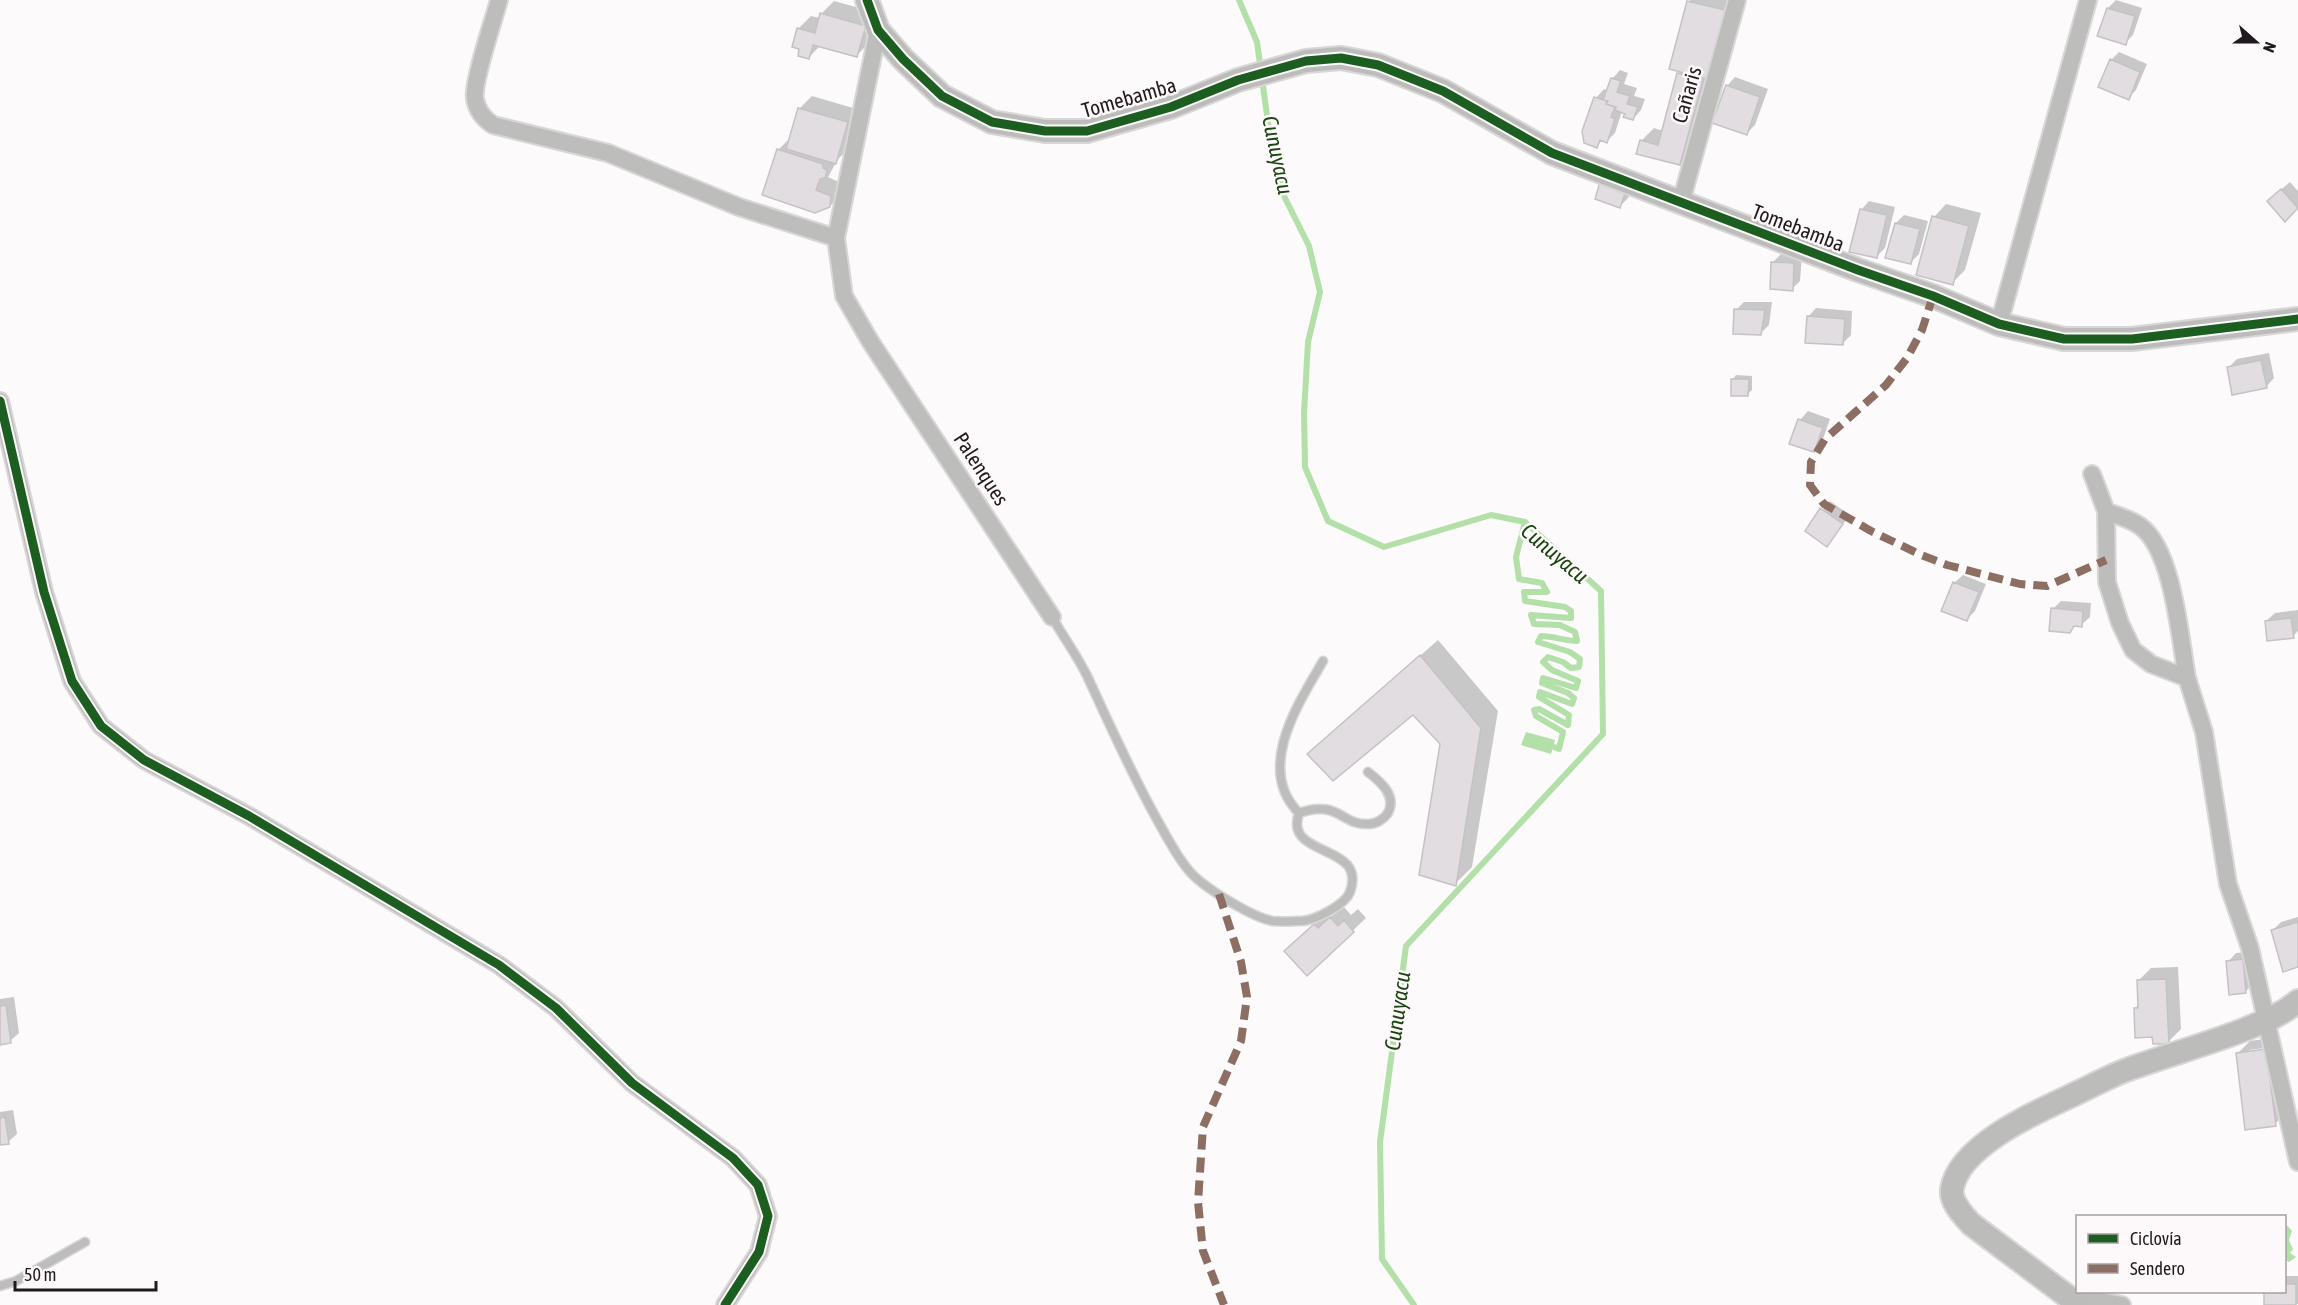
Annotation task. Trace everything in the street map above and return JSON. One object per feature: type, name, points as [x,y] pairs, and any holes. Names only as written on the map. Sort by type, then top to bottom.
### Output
[{"type":"street","points":[[499,0],[477,81],[475,99],[483,118],[493,125],[608,153],[729,203],[836,238]]},
{"type":"street","name":"Tomebamba","points":[[867,0],[878,30],[903,59],[942,96],[992,122],[1045,130],[1087,131],[1171,107],[1238,80],[1306,61],[1341,58],[1378,65],[1443,91],[1552,153],[1858,270],[1933,296],[1999,324],[2064,339],[2132,339],[2298,319]]},
{"type":"street","name":"Cañaris","points":[[1681,201],[1737,0]]},
{"type":"street","points":[[1999,324],[2088,0]]},
{"type":"street","name":"Palenques","points":[[878,30],[836,238],[844,296],[870,341],[1052,617]]},
{"type":"street","points":[[0,401],[44,592],[72,681],[101,726],[144,760],[249,816],[499,965],[555,1008],[632,1083],[733,1158],[758,1185],[768,1216],[759,1252],[725,1305]]},
{"type":"street","points":[[2092,474],[2106,511],[2107,582],[2120,623],[2133,650],[2151,664],[2187,678]]},
{"type":"street","points":[[2106,511],[2140,525],[2156,541],[2168,574],[2187,678],[2204,732],[2228,884],[2250,948],[2298,1161]]},
{"type":"street","points":[[2122,1305],[2073,1300],[1971,1224],[1957,1208],[1952,1190],[1959,1171],[1972,1154],[2025,1117],[2127,1070],[2266,1021],[2289,1009],[2298,1000]]},
{"type":"lane","name":"Palenques","points":[[1052,617],[1087,676],[1141,791],[1167,838],[1191,873],[1219,894],[1250,912],[1272,921],[1306,921],[1343,903],[1350,893],[1352,877],[1348,865],[1336,855],[1311,845],[1298,834],[1296,822],[1299,813]]},
{"type":"lane","points":[[1323,661],[1294,716],[1279,758],[1281,788],[1285,797],[1299,813],[1313,808],[1323,808],[1366,825],[1375,824],[1385,817],[1392,806],[1390,794],[1379,780],[1368,772]]},
{"type":"lane","points":[[0,1286],[16,1281],[85,1242]]},
{"type":"shaded area","points":[[1526,732],[1555,740],[1551,754],[1521,745]]},
{"type":"shaded area","points":[[2286,1224],[2292,1231],[2289,1240],[2293,1249],[2290,1253],[2296,1257],[2289,1262],[2286,1260]]},
{"type":"building","points":[[1687,1],[1725,10],[1707,79],[1669,69]]},
{"type":"building","points":[[2107,8],[2135,16],[2126,45],[2097,36]]},
{"type":"building","points":[[820,13],[866,26],[857,57],[813,45],[809,59],[798,56],[799,49],[792,47],[797,28],[815,33]]},
{"type":"building","points":[[2110,59],[2140,72],[2129,100],[2098,87]]},
{"type":"building","points":[[1677,73],[1703,80],[1680,165],[1636,154],[1640,140],[1658,145]]},
{"type":"building","points":[[1611,78],[1621,81],[1617,92],[1630,96],[1627,104],[1638,107],[1633,120],[1623,117],[1625,114],[1615,110],[1616,107],[1606,104],[1608,101],[1603,100]]},
{"type":"building","points":[[1726,85],[1760,97],[1747,135],[1712,123]]},
{"type":"building","points":[[1594,97],[1607,101],[1606,104],[1615,107],[1611,117],[1615,119],[1607,143],[1600,140],[1597,148],[1584,143],[1582,131]]},
{"type":"building","points":[[798,108],[848,122],[836,164],[786,149]]},
{"type":"building","points":[[777,149],[823,164],[823,168],[827,170],[825,178],[820,179],[816,190],[831,196],[830,207],[815,213],[762,195]]},
{"type":"building","points":[[1600,182],[1626,191],[1620,208],[1595,199]]},
{"type":"building","points":[[2281,189],[2298,208],[2285,222],[2267,201]]},
{"type":"building","points":[[1860,209],[1887,215],[1877,258],[1849,252]]},
{"type":"building","points":[[1932,216],[1969,226],[1953,285],[1916,275]]},
{"type":"building","points":[[1895,223],[1920,229],[1911,264],[1885,258]]},
{"type":"building","points":[[1771,262],[1794,263],[1793,291],[1770,289]]},
{"type":"building","points":[[1734,309],[1765,310],[1761,335],[1733,334]]},
{"type":"building","points":[[1807,316],[1845,319],[1843,345],[1805,343]]},
{"type":"building","points":[[2261,360],[2267,388],[2232,395],[2227,367]]},
{"type":"building","points":[[1731,379],[1749,379],[1748,396],[1731,396]]},
{"type":"building","points":[[1798,419],[1823,428],[1814,452],[1789,444]]},
{"type":"building","points":[[1820,508],[1843,524],[1827,547],[1805,531]]},
{"type":"building","points":[[1953,582],[1979,592],[1967,621],[1941,611]]},
{"type":"building","points":[[2051,608],[2083,611],[2082,627],[2074,626],[2070,633],[2049,631]]},
{"type":"building","points":[[2291,618],[2294,638],[2267,641],[2265,621]]},
{"type":"building","points":[[1420,655],[1481,728],[1456,886],[1419,875],[1440,744],[1413,715],[1333,781],[1307,754]]},
{"type":"building","points":[[1330,917],[1338,926],[1344,920],[1354,932],[1307,976],[1284,951],[1314,924],[1318,928]]},
{"type":"building","points":[[2298,922],[2298,967],[2283,972],[2271,930]]},
{"type":"building","points":[[2243,959],[2246,993],[2229,995],[2226,961]]},
{"type":"building","points":[[2166,979],[2169,1044],[2153,1044],[2152,1037],[2135,1038],[2134,1008],[2138,1008],[2137,980]]},
{"type":"building","points":[[6,1005],[11,1043],[0,1045],[0,1006]]},
{"type":"building","points":[[2266,1049],[2276,1126],[2245,1130],[2236,1053]]},
{"type":"building","points":[[5,1117],[9,1144],[0,1145],[0,1118]]},
{"type":"building","points":[[2286,1284],[2296,1284],[2296,1305],[2264,1305],[2264,1293],[2286,1293]]},
{"type":"waterway","name":"Cunuyacu","points":[[1239,0],[1257,42],[1269,130],[1280,167],[1284,196],[1309,246],[1320,292],[1308,342],[1304,413],[1305,467],[1328,521],[1384,547],[1491,515],[1525,522],[1601,591],[1603,734],[1406,946],[1380,1142],[1382,1259],[1414,1305]]},
{"type":"waterway","points":[[1525,522],[1516,557],[1519,579],[1542,583],[1547,592],[1524,592],[1525,601],[1565,607],[1571,611],[1571,618],[1531,615],[1534,624],[1560,625],[1575,632],[1577,641],[1541,636],[1538,642],[1570,652],[1580,659],[1579,667],[1571,668],[1563,662],[1548,657],[1543,662],[1552,670],[1578,681],[1576,688],[1543,678],[1542,683],[1568,693],[1574,698],[1572,704],[1540,692],[1539,697],[1569,715],[1568,725],[1539,709],[1534,710],[1536,716],[1563,732],[1559,749],[1554,747]]},
{"type":"marked path","points":[[1933,296],[1922,330],[1907,358],[1886,385],[1825,439],[1811,462],[1810,485],[1824,504],[1871,531],[1919,554],[1947,565],[2020,584],[2047,586],[2106,560]]},
{"type":"marked path","points":[[1219,894],[1241,962],[1247,997],[1241,1041],[1203,1127],[1198,1202],[1203,1251],[1224,1305]]},
{"type":"cycle path","points":[[867,0],[878,30],[903,59],[942,96],[992,122],[1045,131],[1087,131],[1171,107],[1238,80],[1306,61],[1341,58],[1378,65],[1443,91],[1552,153],[1858,270],[1933,296],[1999,324],[2064,339],[2132,339],[2298,319]]},
{"type":"cycle path","points":[[0,401],[44,592],[72,681],[101,726],[144,760],[249,816],[499,965],[556,1008],[632,1083],[733,1158],[758,1185],[768,1216],[759,1252],[725,1305]]}]
